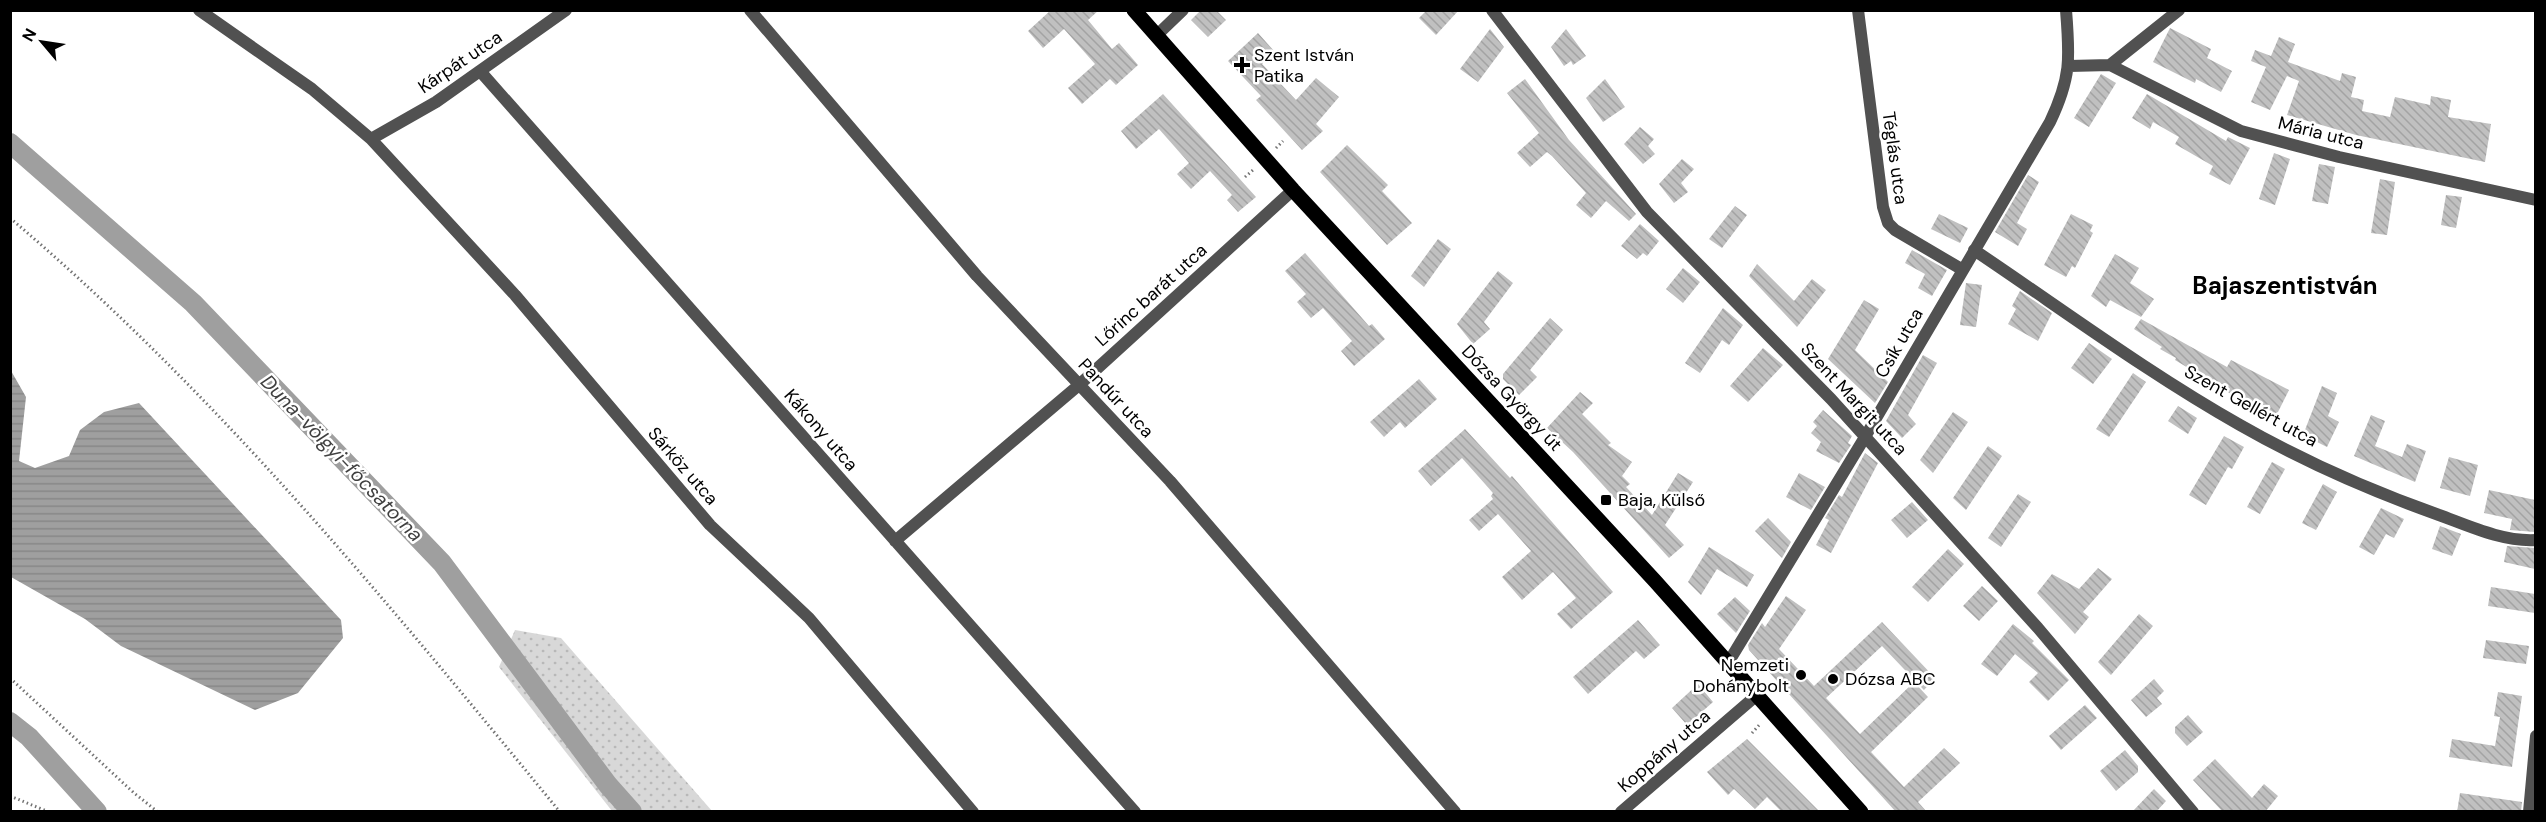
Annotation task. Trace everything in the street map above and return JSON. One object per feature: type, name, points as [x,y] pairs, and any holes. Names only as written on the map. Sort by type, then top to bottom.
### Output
[{"type":"main road","name":"Dózsa György út","points":[[1134,10],[1293,190],[1728,663],[1861,812]]},
{"type":"street","name":"Sárköz utca","points":[[199,10],[312,89],[371,139],[515,295],[710,525],[809,618],[973,812]]},
{"type":"street","name":"Kárpát utca","points":[[371,139],[436,102],[566,10]]},
{"type":"street","name":"Pandúr utca","points":[[750,10],[977,276],[1170,481],[1455,812]]},
{"type":"street","points":[[1157,35],[1183,10]]},
{"type":"street","name":"Szent Margit utca","points":[[1492,10],[1647,212],[1865,437],[2038,628],[2193,812]]},
{"type":"street","name":"Téglás utca","points":[[1858,10],[1883,207],[1888,223],[1895,230],[1962,270]]},
{"type":"street","name":"Csík utca","points":[[1728,663],[1865,437],[2050,122],[2065,90],[2069,63],[2066,10]]},
{"type":"street","points":[[2069,63],[2110,65],[2179,10]]},
{"type":"street","name":"Mária utca","points":[[2110,65],[2241,131],[2339,157],[2535,200]]},
{"type":"street","name":"Kákony utca","points":[[480,71],[1135,812]]},
{"type":"street","name":"Lőrinc barát utca","points":[[896,542],[1079,385],[1293,190]]},
{"type":"street","name":"Szent Gellért utca","points":[[1974,250],[2156,373],[2241,425],[2322,466],[2416,507],[2492,534],[2535,540]]},
{"type":"street","name":"Koppány utca","points":[[1621,812],[1757,695]]},
{"type":"street","points":[[2529,812],[2535,736]]},
{"type":"path","points":[[10,218],[220,415],[369,579],[560,812]]},
{"type":"path","points":[[10,678],[134,793],[158,812]]},
{"type":"path","points":[[10,796],[49,812]]},
{"type":"shaded area","points":[[10,369],[26,397],[19,461],[35,468],[69,456],[80,430],[104,412],[139,403],[341,620],[343,638],[298,693],[255,710],[121,646],[85,619],[11,577]]},
{"type":"shaded area","points":[[515,630],[561,638],[712,811],[612,811],[499,667]]},
{"type":"building","points":[[1051,10],[1099,10],[1088,20],[1112,49],[1119,43],[1138,65],[1116,85],[1110,79],[1082,104],[1068,88],[1095,64],[1064,29],[1043,48],[1028,31]]},
{"type":"building","points":[[1201,10],[1216,10],[1226,20],[1208,37],[1191,20]]},
{"type":"building","points":[[1427,10],[1459,10],[1436,35],[1419,18]]},
{"type":"building","points":[[2170,28],[2211,49],[2207,58],[2232,71],[2221,92],[2196,79],[2195,83],[2153,62]]},
{"type":"building","points":[[1490,29],[1504,47],[1478,82],[1460,69]]},
{"type":"building","points":[[1566,29],[1586,56],[1573,65],[1571,61],[1564,66],[1551,47]]},
{"type":"building","points":[[1258,33],[1275,52],[1262,64],[1296,100],[1316,78],[1339,97],[1316,124],[1323,131],[1302,150],[1256,100],[1261,96],[1228,61]]},
{"type":"building","points":[[2279,37],[2295,44],[2288,62],[2340,81],[2342,73],[2356,77],[2351,97],[2364,100],[2362,111],[2390,117],[2395,97],[2430,105],[2431,96],[2451,100],[2448,117],[2491,124],[2485,162],[2356,135],[2287,115],[2299,81],[2287,76],[2270,110],[2251,102],[2266,67],[2251,61],[2255,50],[2271,56]]},
{"type":"building","points":[[2101,74],[2116,83],[2089,127],[2074,118]]},
{"type":"building","points":[[1525,79],[1569,140],[1636,214],[1629,221],[1606,201],[1591,218],[1576,205],[1586,193],[1552,156],[1547,152],[1530,167],[1517,153],[1539,133],[1507,93]]},
{"type":"building","points":[[1605,79],[1625,107],[1603,122],[1586,98]]},
{"type":"building","points":[[1163,94],[1256,197],[1238,212],[1227,200],[1232,195],[1210,171],[1191,189],[1177,174],[1189,163],[1159,129],[1136,149],[1121,131]]},
{"type":"building","points":[[2147,94],[2226,141],[2228,137],[2250,148],[2230,185],[2209,174],[2213,166],[2175,144],[2179,137],[2153,122],[2150,129],[2132,118]]},
{"type":"building","points":[[1640,127],[1654,139],[1648,146],[1655,154],[1643,164],[1624,144]]},
{"type":"building","points":[[1347,145],[1388,185],[1382,191],[1412,223],[1387,245],[1320,172]]},
{"type":"building","points":[[2274,153],[2290,159],[2275,205],[2259,199]]},
{"type":"building","points":[[1682,159],[1694,169],[1681,183],[1688,192],[1674,203],[1659,184]]},
{"type":"building","points":[[2319,164],[2335,167],[2328,204],[2312,201]]},
{"type":"building","points":[[2028,175],[2039,182],[2017,223],[2027,229],[2018,246],[1995,232]]},
{"type":"building","points":[[2380,179],[2395,182],[2387,235],[2371,233]]},
{"type":"building","points":[[2446,195],[2462,197],[2456,228],[2441,225]]},
{"type":"building","points":[[1735,206],[1747,215],[1722,248],[1709,239]]},
{"type":"building","points":[[1939,214],[1968,228],[1960,243],[1931,229]]},
{"type":"building","points":[[2071,214],[2093,225],[2090,231],[2093,233],[2075,268],[2072,266],[2066,277],[2044,265]]},
{"type":"building","points":[[1640,224],[1659,241],[1647,256],[1643,253],[1637,259],[1621,246]]},
{"type":"building","points":[[1438,239],[1451,249],[1424,287],[1411,276]]},
{"type":"building","points":[[1912,250],[1947,270],[1932,296],[1918,288],[1925,274],[1905,263]]},
{"type":"building","points":[[1305,253],[1369,326],[1372,324],[1385,339],[1354,366],[1341,351],[1352,341],[1323,308],[1311,318],[1297,302],[1306,294],[1285,271]]},
{"type":"building","points":[[2115,254],[2139,268],[2130,283],[2154,299],[2141,317],[2110,300],[2106,307],[2091,296]]},
{"type":"building","points":[[1757,264],[1794,301],[1812,279],[1826,290],[1797,327],[1749,276]]},
{"type":"building","points":[[1683,268],[1700,282],[1683,303],[1666,289]]},
{"type":"building","points":[[1498,271],[1513,283],[1484,322],[1490,329],[1473,344],[1457,324]]},
{"type":"building","points":[[1966,283],[1982,285],[1976,327],[1960,325]]},
{"type":"building","points":[[2020,291],[2052,313],[2038,341],[2008,324],[2016,309],[2012,306]]},
{"type":"building","points":[[1864,300],[1879,309],[1855,350],[1888,382],[1875,403],[1828,359]]},
{"type":"building","points":[[1723,308],[1743,325],[1729,345],[1722,340],[1700,373],[1685,363]]},
{"type":"building","points":[[1550,318],[1563,330],[1530,370],[1537,377],[1519,395],[1503,379],[1503,374]]},
{"type":"building","points":[[2141,319],[2227,367],[2231,360],[2289,390],[2274,420],[2160,349],[2162,347],[2134,329]]},
{"type":"building","points":[[2089,343],[2112,359],[2093,384],[2071,368]]},
{"type":"building","points":[[1763,348],[1783,365],[1748,402],[1730,386]]},
{"type":"building","points":[[1923,355],[1937,363],[1908,415],[1916,424],[1902,438],[1886,421]]},
{"type":"building","points":[[2133,373],[2146,382],[2109,437],[2096,429]]},
{"type":"building","points":[[1419,379],[1437,399],[1405,428],[1400,422],[1384,437],[1370,422]]},
{"type":"building","points":[[2322,386],[2337,393],[2328,416],[2339,422],[2327,447],[2303,435]]},
{"type":"building","points":[[1580,392],[1593,403],[1582,414],[1611,443],[1608,445],[1632,462],[1622,476],[1630,484],[1626,487],[1652,515],[1678,473],[1693,482],[1665,525],[1684,545],[1669,558],[1573,452],[1547,428]]},
{"type":"building","points":[[2178,406],[2197,418],[2188,434],[2168,421]]},
{"type":"building","points":[[1823,410],[1852,436],[1848,443],[1851,445],[1839,463],[1816,451],[1821,442],[1811,433],[1817,426],[1813,422]]},
{"type":"building","points":[[1953,412],[1968,422],[1933,473],[1920,460]]},
{"type":"building","points":[[2371,415],[2385,421],[2375,446],[2402,457],[2407,444],[2426,451],[2415,482],[2354,456]]},
{"type":"building","points":[[1465,429],[1510,478],[1512,476],[1613,592],[1571,629],[1557,614],[1576,598],[1553,572],[1522,600],[1502,577],[1531,551],[1498,514],[1479,531],[1469,520],[1493,499],[1491,496],[1493,493],[1462,458],[1431,486],[1418,471]]},
{"type":"building","points":[[2224,436],[2244,447],[2232,469],[2228,467],[2206,505],[2189,495]]},
{"type":"building","points":[[1988,446],[2002,456],[1966,510],[1953,498]]},
{"type":"building","points":[[1865,453],[1878,463],[1831,553],[1816,545],[1829,520],[1825,518],[1839,495],[1842,497]]},
{"type":"building","points":[[2449,457],[2478,465],[2470,496],[2440,488]]},
{"type":"building","points":[[2272,462],[2285,469],[2260,514],[2247,507]]},
{"type":"building","points":[[1799,473],[1825,487],[1811,510],[1786,497]]},
{"type":"building","points":[[2323,484],[2337,492],[2316,530],[2302,523]]},
{"type":"building","points":[[2489,490],[2535,500],[2535,532],[2510,530],[2512,519],[2484,513]]},
{"type":"building","points":[[2018,494],[2031,502],[2001,547],[1988,538]]},
{"type":"building","points":[[1912,502],[1928,520],[1907,538],[1891,520]]},
{"type":"building","points":[[2381,508],[2404,519],[2394,538],[2386,534],[2374,555],[2359,547]]},
{"type":"building","points":[[1768,518],[1791,542],[1782,558],[1755,531]]},
{"type":"building","points":[[2440,526],[2461,534],[2452,556],[2432,549]]},
{"type":"building","points":[[2507,546],[2535,548],[2535,569],[2504,562]]},
{"type":"building","points":[[1709,547],[1754,575],[1747,587],[1717,569],[1701,595],[1688,582]]},
{"type":"building","points":[[1948,549],[1964,564],[1928,602],[1912,587]]},
{"type":"building","points":[[2098,568],[2112,579],[2083,612],[2089,617],[2075,634],[2037,593],[2052,574],[2079,589]]},
{"type":"building","points":[[1982,586],[1998,601],[1979,621],[1963,606]]},
{"type":"building","points":[[2491,587],[2535,594],[2535,613],[2488,606]]},
{"type":"building","points":[[1786,596],[1806,610],[1779,649],[1814,686],[1882,622],[1935,678],[1924,690],[1882,646],[1826,698],[1860,734],[1914,682],[1928,697],[1871,752],[1904,787],[1944,748],[1960,763],[1918,802],[1927,812],[1896,812],[1749,650],[1748,645],[1762,623],[1765,627]]},
{"type":"building","points":[[1735,597],[1750,611],[1736,633],[1717,614]]},
{"type":"building","points":[[2139,614],[2153,626],[2111,675],[2098,662]]},
{"type":"building","points":[[1638,620],[1660,645],[1644,659],[1636,651],[1588,694],[1573,677]]},
{"type":"building","points":[[2013,624],[2034,641],[2032,643],[2069,680],[2048,701],[2029,682],[2038,673],[2015,654],[1997,676],[1981,664]]},
{"type":"building","points":[[2486,640],[2529,646],[2526,664],[2483,658]]},
{"type":"building","points":[[2154,679],[2164,691],[2157,698],[2162,704],[2146,717],[2131,700]]},
{"type":"building","points":[[1698,684],[1713,702],[1687,725],[1672,708]]},
{"type":"building","points":[[2498,692],[2522,696],[2512,767],[2449,757],[2452,739],[2495,746],[2500,717],[2494,716]]},
{"type":"building","points":[[2085,705],[2097,718],[2061,750],[2049,736]]},
{"type":"building","points":[[2188,715],[2203,732],[2187,746],[2175,733],[2175,727]]},
{"type":"building","points":[[1747,739],[1820,812],[1782,812],[1767,797],[1755,809],[1734,789],[1728,795],[1707,772]]},
{"type":"building","points":[[2125,750],[2138,766],[2138,772],[2116,791],[2100,771]]},
{"type":"building","points":[[2215,759],[2252,798],[2264,784],[2278,796],[2265,812],[2223,812],[2193,780]]},
{"type":"building","points":[[2154,789],[2166,801],[2156,812],[2132,812]]},
{"type":"building","points":[[2460,793],[2522,802],[2521,812],[2457,812]]},
{"type":"waterway","name":"Duna-völgyi-főcsatorna","points":[[10,143],[193,303],[442,563],[608,785],[632,812]]},
{"type":"waterway","points":[[10,722],[29,737],[97,812]]},
{"type":"place","name":"Szent István Patika","points":[[1242,65]]},
{"type":"place","name":"Baja, Külső","points":[[1606,500]]},
{"type":"place","name":"Nemzeti Dohánybolt","points":[[1801,675]]},
{"type":"place","name":"Dózsa ABC","points":[[1833,679]]},
{"type":"district","name":"Bajaszentistván","points":[[2285,285]]}]
